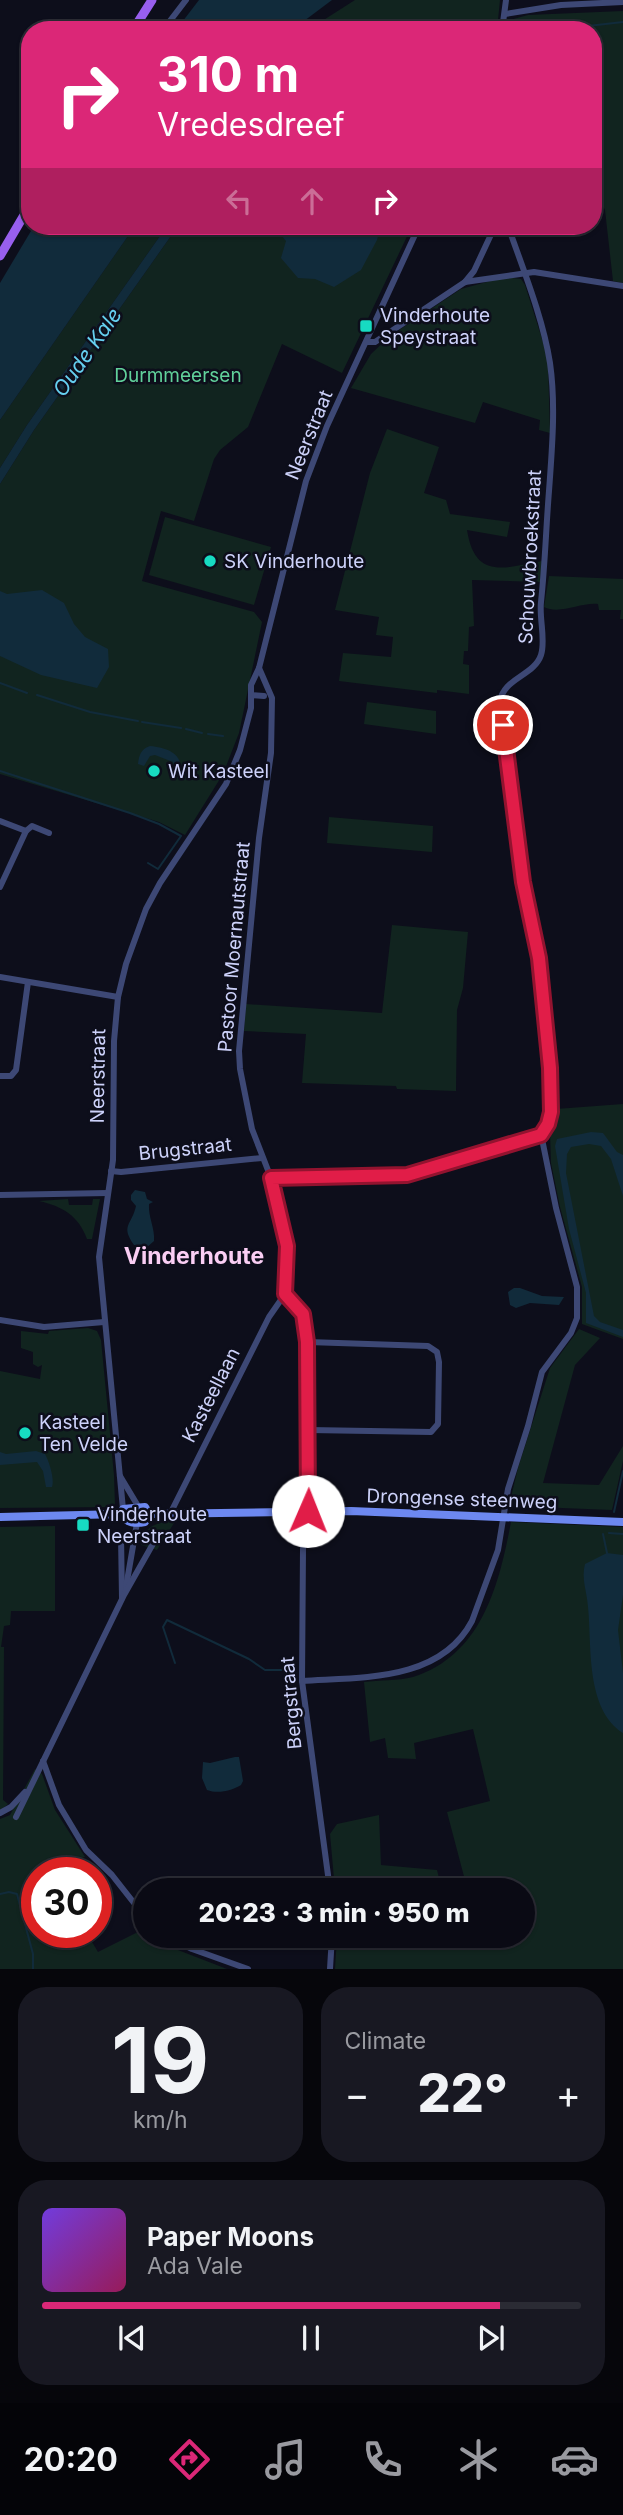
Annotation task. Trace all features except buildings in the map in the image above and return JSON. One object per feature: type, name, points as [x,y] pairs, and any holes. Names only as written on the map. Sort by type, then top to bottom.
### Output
[{"type":"main road","points":[[139,21],[152,0]]},
{"type":"main road","points":[[0,256],[21,220]]},
{"type":"street","points":[[170,21],[186,0]]},
{"type":"street","points":[[504,21],[506,0]]},
{"type":"street","points":[[505,14],[561,5],[623,2]]},
{"type":"street","name":"Neerstraat","points":[[260,694],[251,685],[259,668],[306,481],[327,426],[415,235]]},
{"type":"street","points":[[367,342],[375,342],[465,282],[474,271],[491,235]]},
{"type":"street","name":"Schouwbroekstraat","points":[[302,1681],[403,1672],[453,1647],[467,1631],[499,1550],[508,1489],[542,1372],[571,1333],[578,1318],[577,1287],[556,1208],[541,1135],[551,1112],[550,1068],[539,958],[523,882],[500,702],[503,691],[535,663],[542,650],[540,605],[547,552],[551,465],[552,389],[548,352],[511,235]]},
{"type":"street","points":[[465,282],[524,272],[623,286]]},
{"type":"street","name":"Neerstraat","points":[[122,1512],[99,1257],[111,1171],[114,1041],[118,997],[126,964],[146,909],[160,883],[226,784],[240,750],[251,708],[260,694],[264,680],[259,668]]},
{"type":"street","points":[[255,680],[264,680]]},
{"type":"street","name":"Pastoor Moernautstraat","points":[[260,694],[273,714],[271,753],[260,825],[239,1051],[252,1129],[271,1178],[287,1246],[285,1294]]},
{"type":"street","points":[[0,821],[26,831]]},
{"type":"street","points":[[0,887],[26,831],[32,826],[49,833]]},
{"type":"street","points":[[0,977],[118,997]]},
{"type":"street","points":[[0,1076],[11,1076],[16,1070],[28,982]]},
{"type":"street","points":[[271,1178],[407,1175],[541,1135]]},
{"type":"street","name":"Brugstraat","points":[[111,1171],[262,1158]]},
{"type":"street","points":[[0,1195],[108,1193]]},
{"type":"street","name":"Bergstraat","points":[[285,1294],[303,1314],[307,1342],[308,1511],[303,1549],[302,1681],[328,1878]]},
{"type":"street","name":"Kasteellaan","points":[[170,1514],[269,1317],[285,1294]]},
{"type":"street","points":[[0,1320],[44,1327],[104,1322]]},
{"type":"street","points":[[307,1342],[428,1346],[436,1352],[439,1362],[438,1424],[431,1432],[309,1430]]},
{"type":"street","name":"Neerstraat","points":[[120,1476],[138,1506]]},
{"type":"street","points":[[0,1517],[122,1512],[138,1506],[145,1507],[149,1514],[145,1522],[137,1523],[127,1521],[122,1512]]},
{"type":"street","name":"Drongense steenweg","points":[[149,1514],[308,1511],[623,1522]]},
{"type":"street","points":[[125,1592],[137,1523]]},
{"type":"street","points":[[121,1536],[122,1600]]},
{"type":"street","points":[[16,1817],[125,1592],[154,1542]]},
{"type":"street","points":[[43,1761],[59,1805],[86,1850],[112,1875],[133,1902]]},
{"type":"street","points":[[0,1813],[11,1807],[33,1782]]},
{"type":"street","points":[[192,1948],[247,1969]]},
{"type":"street","points":[[330,1969],[331,1948]]},
{"type":"green space","points":[[355,0],[500,0],[498,21],[322,21]]},
{"type":"green space","points":[[623,11],[623,283],[613,281],[605,210],[602,204],[602,21],[510,21],[528,15]]},
{"type":"green space","points":[[129,235],[161,235],[27,425],[0,468],[0,420]]},
{"type":"green space","name":"Durmmeersen","points":[[172,235],[408,235],[342,373],[282,344],[248,427],[220,450],[214,459],[194,521],[161,511],[142,581],[254,612],[262,622],[239,733],[223,774],[185,835],[159,822],[0,774],[0,484],[34,430]]},
{"type":"green space","points":[[505,277],[521,279],[525,285],[543,342],[548,364],[550,433],[539,430],[540,420],[483,402],[475,423],[351,388],[371,354],[390,336],[461,289]]},
{"type":"green space","points":[[387,429],[439,447],[424,493],[446,500],[450,514],[510,522],[507,537],[467,530],[471,546],[484,564],[504,567],[542,561],[540,582],[472,580],[474,626],[469,627],[468,651],[464,651],[463,664],[469,665],[469,694],[437,690],[437,693],[339,681],[343,653],[391,657],[393,637],[376,635],[379,617],[335,610],[370,473]]},
{"type":"green space","name":"SK Vinderhoute","points":[[165,517],[271,547],[254,605],[149,575]]},
{"type":"green space","points":[[549,576],[623,579],[623,619],[620,619],[621,610],[599,610],[598,604],[557,610],[544,607]]},
{"type":"green space","points":[[367,702],[436,711],[436,734],[364,724]]},
{"type":"green space","points":[[329,817],[433,826],[432,852],[327,843]]},
{"type":"green space","points":[[392,925],[468,932],[463,988],[457,1010],[456,1091],[302,1083],[306,1034],[244,1031],[246,1004],[382,1013]]},
{"type":"green space","points":[[623,1104],[623,1339],[582,1324],[582,1287],[560,1207],[551,1163],[550,1133],[556,1109]]},
{"type":"green space","points":[[68,1199],[69,1205],[92,1205],[93,1199],[100,1199],[92,1239],[87,1239],[69,1213],[39,1201]]},
{"type":"green space","points":[[88,1328],[97,1331],[101,1340],[115,1505],[0,1508],[0,1371],[40,1379],[42,1365],[38,1367],[33,1364],[33,1352],[21,1348],[21,1331],[48,1334],[49,1331]]},
{"type":"green space","points":[[579,1329],[600,1338],[575,1365],[543,1483],[599,1485],[623,1446],[623,1461],[612,1510],[512,1506],[518,1468],[550,1368]]},
{"type":"green space","points":[[176,1520],[157,1550],[141,1545],[140,1538],[151,1527]]},
{"type":"green space","points":[[511,1522],[623,1527],[623,1969],[335,1969],[336,1948],[535,1948],[535,1878],[464,1878],[447,1812],[490,1801],[473,1729],[414,1743],[416,1759],[388,1758],[385,1738],[370,1742],[364,1682],[413,1677],[437,1667],[456,1652],[483,1615],[500,1570]]},
{"type":"green space","points":[[55,1526],[55,1611],[11,1611],[10,1625],[4,1626],[1,1647],[4,1647],[3,1800],[8,1804],[0,1811],[0,1527]]},
{"type":"green space","points":[[35,1769],[42,1774],[55,1810],[85,1857],[21,1857],[21,1948],[96,1948],[98,1952],[112,1948],[112,1945],[133,1934],[133,1948],[173,1948],[227,1969],[0,1969],[0,1819],[10,1815]]},
{"type":"green space","points":[[379,1815],[381,1865],[437,1870],[439,1878],[334,1878],[330,1834],[337,1824]]},
{"type":"water","points":[[199,0],[332,0],[304,21],[183,21]]},
{"type":"water","points":[[29,235],[129,235],[0,420],[0,283]]},
{"type":"water","name":"Oude Kale","points":[[161,235],[172,235],[34,430],[0,484],[0,468],[27,425]]},
{"type":"water","points":[[378,235],[361,270],[334,287],[315,279],[298,278],[281,258],[286,241],[282,236]]},
{"type":"water","points":[[42,590],[64,603],[74,624],[85,637],[108,649],[109,667],[97,688],[41,675],[0,656],[0,591],[7,594]]},
{"type":"water","points":[[150,746],[175,754],[181,770],[179,778],[173,776],[173,762],[155,755],[150,756],[144,766],[138,764],[141,753]]},
{"type":"water","points":[[591,1132],[603,1133],[617,1152],[623,1155],[623,1196],[611,1159],[601,1146],[589,1144],[571,1147],[567,1154],[566,1173],[594,1316],[600,1322],[623,1330],[623,1337],[586,1323],[586,1293],[569,1229],[555,1146],[557,1139]]},
{"type":"water","points":[[135,1190],[145,1192],[147,1199],[153,1202],[149,1204],[149,1209],[154,1241],[146,1248],[134,1245],[127,1229],[136,1206],[131,1200]]},
{"type":"water","points":[[514,1288],[542,1296],[564,1297],[559,1305],[530,1303],[516,1308],[510,1305],[508,1292]]},
{"type":"water","points":[[36,1451],[47,1457],[52,1487],[46,1487],[43,1471],[37,1462],[0,1465],[0,1452],[6,1454]]},
{"type":"water","points":[[607,1553],[623,1555],[623,1595],[618,1630],[623,1673],[623,1733],[602,1709],[596,1693],[584,1580],[585,1564]]},
{"type":"water","points":[[239,1757],[243,1781],[241,1785],[224,1791],[207,1790],[202,1778],[203,1762]]},
{"type":"waterway","points":[[602,24],[623,22]]},
{"type":"waterway","points":[[0,683],[27,693]]},
{"type":"waterway","points":[[37,695],[90,712],[138,721]]},
{"type":"waterway","points":[[142,722],[181,728]]},
{"type":"waterway","points":[[186,729],[202,733]]},
{"type":"waterway","points":[[208,734],[223,736]]},
{"type":"waterway","points":[[0,771],[130,813],[181,836],[158,869],[148,863]]},
{"type":"waterway","points":[[614,1512],[623,1471]]},
{"type":"waterway","points":[[609,1533],[623,1534]]},
{"type":"waterway","points":[[603,1534],[607,1553]]},
{"type":"waterway","points":[[175,1663],[163,1627],[167,1620],[249,1659],[265,1670],[292,1670],[296,1673]]},
{"type":"waterway","points":[[0,1894],[17,1894],[33,1954],[33,1969]]},
{"type":"place","name":"Vinderhoute Speystraat","points":[[366,326]]},
{"type":"place","name":"SK Vinderhoute","points":[[210,561]]},
{"type":"place","name":"Wit Kasteel","points":[[154,771]]},
{"type":"place","name":"Kasteel Ten Velde","points":[[25,1433]]},
{"type":"place","name":"Vinderhoute Neerstraat","points":[[83,1525]]},
{"type":"district","name":"Vinderhoute","points":[[194,1256]]},
{"type":"route","points":[[308,1511],[309,1430],[305,1321],[299,1308],[285,1294],[287,1246],[271,1178],[376,1177],[417,1173],[541,1135],[551,1112],[550,1068],[539,958],[523,882],[503,725]]}]
